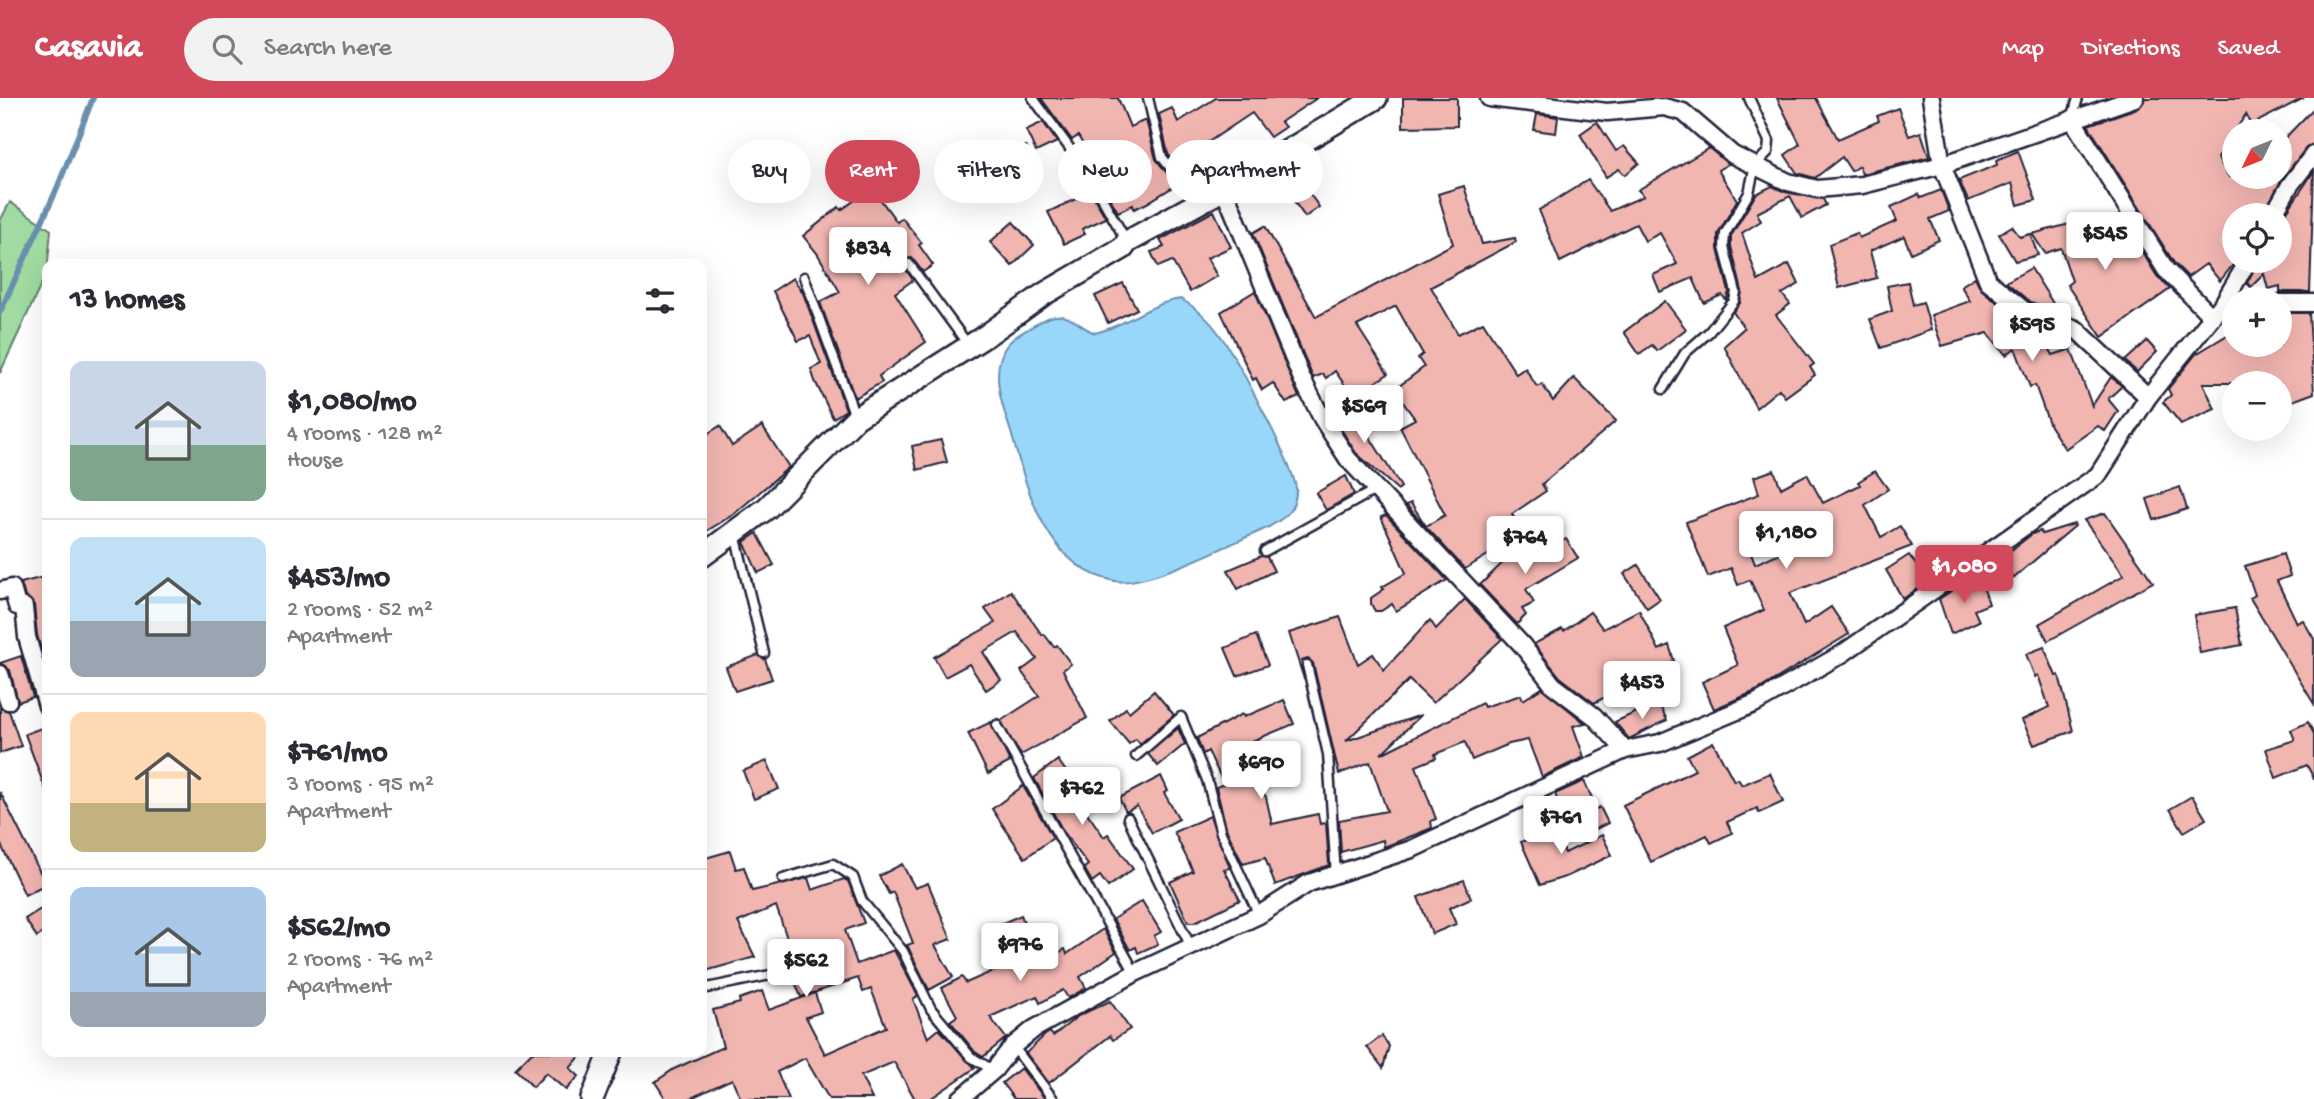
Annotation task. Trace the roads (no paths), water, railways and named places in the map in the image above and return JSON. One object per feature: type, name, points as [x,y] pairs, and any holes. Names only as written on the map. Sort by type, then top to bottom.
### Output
[{"type":"street","points":[[1306,140],[1376,98]]},
{"type":"street","points":[[1489,98],[1607,112],[1664,107],[1683,112],[1733,155],[1788,182],[1817,189],[1862,185],[1942,165],[2135,98]]},
{"type":"street","points":[[1931,98],[1942,165],[1988,281],[2025,312],[2076,329],[2148,397]]},
{"type":"street","points":[[2072,119],[2166,270],[2212,317]]},
{"type":"street","points":[[2280,203],[2314,154]]},
{"type":"street","points":[[707,552],[767,508],[856,418],[969,347],[1044,294],[1195,203]]},
{"type":"street","points":[[1230,203],[1318,410],[1348,459],[1522,645],[1553,685],[1594,716],[1625,750]]},
{"type":"street","points":[[2292,303],[2314,303]]},
{"type":"street","points":[[960,1099],[994,1070],[1013,1046],[1034,1029],[1135,973],[1259,915],[1309,883],[1412,849],[1625,750],[1660,743],[1756,703],[1842,654],[1914,603],[1949,583],[2098,475],[2148,397],[2212,317],[2222,309]]},
{"type":"street","points":[[0,591],[12,588],[17,606],[24,607],[27,637],[42,689]]},
{"type":"street","points":[[0,674],[8,701]]},
{"type":"street","points":[[592,1099],[609,1057]]},
{"type":"lane","points":[[1033,98],[1087,172],[1127,242]]},
{"type":"lane","points":[[1148,98],[1162,157],[1166,162]]},
{"type":"lane","points":[[1663,388],[1685,353],[1709,332],[1734,301],[1736,292],[1724,247],[1725,234],[1749,193],[1755,165],[1768,152],[1769,141],[1749,98]]},
{"type":"lane","points":[[2072,119],[2078,98]]},
{"type":"lane","points":[[909,264],[969,347]]},
{"type":"lane","points":[[804,277],[856,418]]},
{"type":"lane","points":[[1265,551],[1375,490]]},
{"type":"lane","points":[[734,532],[764,653]]},
{"type":"lane","points":[[1307,665],[1328,754],[1336,876]]},
{"type":"lane","points":[[1136,756],[1181,717],[1207,780],[1221,832],[1259,915]]},
{"type":"lane","points":[[997,726],[1135,973]]},
{"type":"lane","points":[[1128,818],[1192,947]]},
{"type":"lane","points":[[783,879],[833,864],[853,877],[862,901],[903,951],[931,1009],[971,1057],[994,1070]]},
{"type":"lane","points":[[707,988],[804,968]]},
{"type":"lane","points":[[1013,1046],[1054,1099]]},
{"type":"water","points":[[1181,299],[1212,324],[1228,346],[1286,459],[1293,477],[1296,497],[1287,514],[1265,529],[1168,571],[1130,581],[1115,581],[1091,573],[1072,561],[1056,544],[1043,523],[1024,478],[1002,403],[998,383],[999,364],[1004,349],[1011,341],[1051,317],[1066,317],[1095,333],[1158,305]]},
{"type":"waterway","points":[[0,312],[56,191],[93,98]]}]
